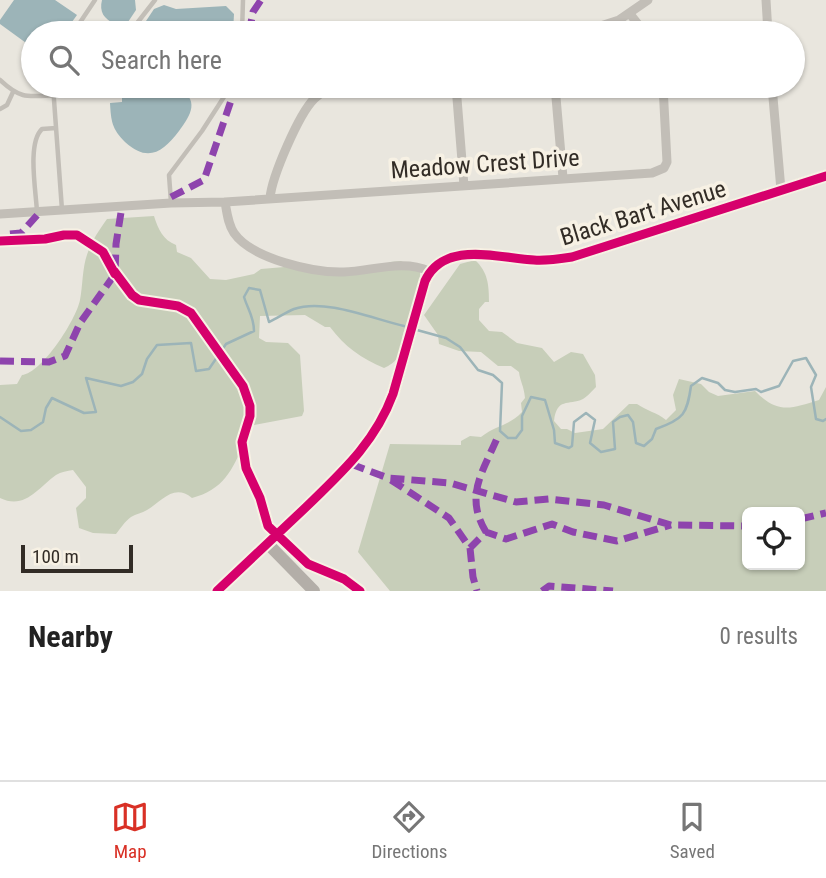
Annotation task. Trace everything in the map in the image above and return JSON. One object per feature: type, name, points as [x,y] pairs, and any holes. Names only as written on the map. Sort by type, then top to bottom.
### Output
[{"type":"street","points":[[611,21],[630,14],[648,0]]},
{"type":"street","points":[[765,0],[767,21]]},
{"type":"street","points":[[630,14],[636,21]]},
{"type":"street","points":[[270,198],[277,169],[314,98]]},
{"type":"street","points":[[457,98],[464,186]]},
{"type":"street","points":[[556,98],[562,178]]},
{"type":"street","name":"Meadow Crest Drive","points":[[0,214],[225,202],[652,173],[664,168],[667,162],[664,98]]},
{"type":"street","points":[[773,98],[781,190]]},
{"type":"street","name":"Black Bart Avenue","points":[[429,271],[439,262],[458,256],[480,254],[538,260],[572,257],[826,176]]},
{"type":"street","points":[[217,591],[351,464],[371,439],[393,394],[429,271],[404,265],[333,272],[307,268],[264,254],[247,246],[234,233],[227,218],[225,202]]},
{"type":"street","points":[[268,544],[314,591]]},
{"type":"lane","points":[[81,21],[95,0]]},
{"type":"lane","points":[[139,21],[155,0]]},
{"type":"lane","points":[[242,21],[243,0]]},
{"type":"lane","points":[[0,80],[21,95]]},
{"type":"lane","points":[[0,109],[7,105],[13,92]]},
{"type":"lane","points":[[54,98],[62,210]]},
{"type":"lane","points":[[171,203],[169,175],[223,98]]},
{"type":"lane","points":[[37,212],[34,146],[36,134],[42,129],[56,128]]},
{"type":"green space","points":[[154,216],[162,234],[176,245],[177,252],[191,258],[210,279],[226,280],[254,274],[261,269],[296,266],[373,272],[390,262],[401,261],[420,271],[419,286],[399,355],[393,363],[384,368],[354,351],[330,327],[325,327],[305,315],[260,316],[259,338],[266,342],[288,343],[300,355],[304,411],[302,416],[249,426],[231,470],[212,490],[192,498],[179,492],[168,495],[147,510],[131,517],[116,534],[93,533],[79,528],[76,508],[86,498],[86,487],[73,470],[56,475],[24,499],[9,501],[0,498],[0,385],[17,384],[22,375],[30,372],[48,356],[65,332],[80,300],[88,252],[107,219]]},
{"type":"green space","points":[[475,260],[485,274],[488,284],[489,302],[485,302],[479,309],[479,320],[489,331],[502,332],[517,343],[542,348],[554,362],[571,352],[583,354],[595,375],[596,387],[583,399],[561,405],[555,413],[554,421],[561,429],[575,433],[603,429],[629,404],[637,404],[666,420],[676,410],[673,395],[679,379],[701,384],[718,396],[755,391],[771,403],[785,408],[819,400],[826,387],[826,591],[390,591],[358,552],[390,444],[461,445],[461,441],[470,436],[481,437],[517,417],[522,412],[521,403],[525,398],[519,372],[511,366],[498,366],[481,352],[459,351],[439,344],[438,335],[424,315],[460,264]]},
{"type":"water","points":[[14,0],[55,0],[77,15],[73,21],[21,21],[21,39],[0,24]]},
{"type":"water","points":[[102,0],[135,0],[136,10],[129,21],[110,21],[103,15]]},
{"type":"water","points":[[164,5],[176,9],[226,6],[234,14],[234,21],[146,21],[154,9]]},
{"type":"water","points":[[122,98],[189,98],[191,108],[187,119],[167,145],[148,153],[133,148],[117,133],[110,103],[122,102]]},
{"type":"waterway","points":[[0,417],[21,431],[31,430],[43,422],[46,408],[52,398],[84,413],[96,412],[86,378],[121,386],[133,382],[142,374],[147,359],[157,345],[191,343],[196,371],[209,369],[226,344],[254,331],[244,297],[249,288],[260,290],[269,322],[294,309],[320,306],[404,326]]},
{"type":"waterway","points":[[417,330],[446,338],[460,347],[478,370],[493,375],[502,383],[500,431],[508,438],[516,438],[522,430],[522,416],[531,397],[545,400],[555,443],[569,448],[572,446],[574,422],[586,413],[595,420],[590,443],[601,452],[615,449],[613,422],[628,415],[633,422],[636,443],[644,446],[652,439],[656,429],[673,422],[682,414],[688,403],[691,386],[702,378],[718,383],[725,390],[735,392],[756,389],[761,392],[779,386],[793,361],[806,358],[816,375],[811,387],[816,419],[826,419]]},
{"type":"marked path","points":[[251,21],[253,12],[261,0]]},
{"type":"marked path","points":[[171,197],[204,180],[232,98]]},
{"type":"marked path","points":[[0,361],[49,362],[65,356],[80,323],[115,274],[122,206]]},
{"type":"marked path","points":[[10,234],[21,233],[40,212]]},
{"type":"marked path","points":[[486,532],[476,506],[476,495],[482,472],[498,436]]},
{"type":"marked path","points":[[351,464],[388,478],[450,483],[516,502],[549,499],[604,505],[671,525],[742,526]]},
{"type":"marked path","points":[[391,480],[449,518],[470,548],[486,532],[506,539],[552,524],[573,532],[617,541],[671,525]]},
{"type":"marked path","points":[[805,518],[826,513]]},
{"type":"marked path","points":[[470,548],[477,591]]},
{"type":"marked path","points":[[542,591],[549,586],[613,591]]},
{"type":"cycle path","points":[[217,591],[331,483],[377,428],[393,394],[425,281],[434,268],[445,260],[473,254],[539,260],[572,257],[826,176]]},
{"type":"cycle path","points":[[0,241],[77,235],[103,252],[115,274],[114,271],[139,300],[178,306],[191,313],[243,386],[250,406],[250,416],[242,442],[246,468],[260,498],[268,526],[308,564],[344,579],[360,591]]}]
